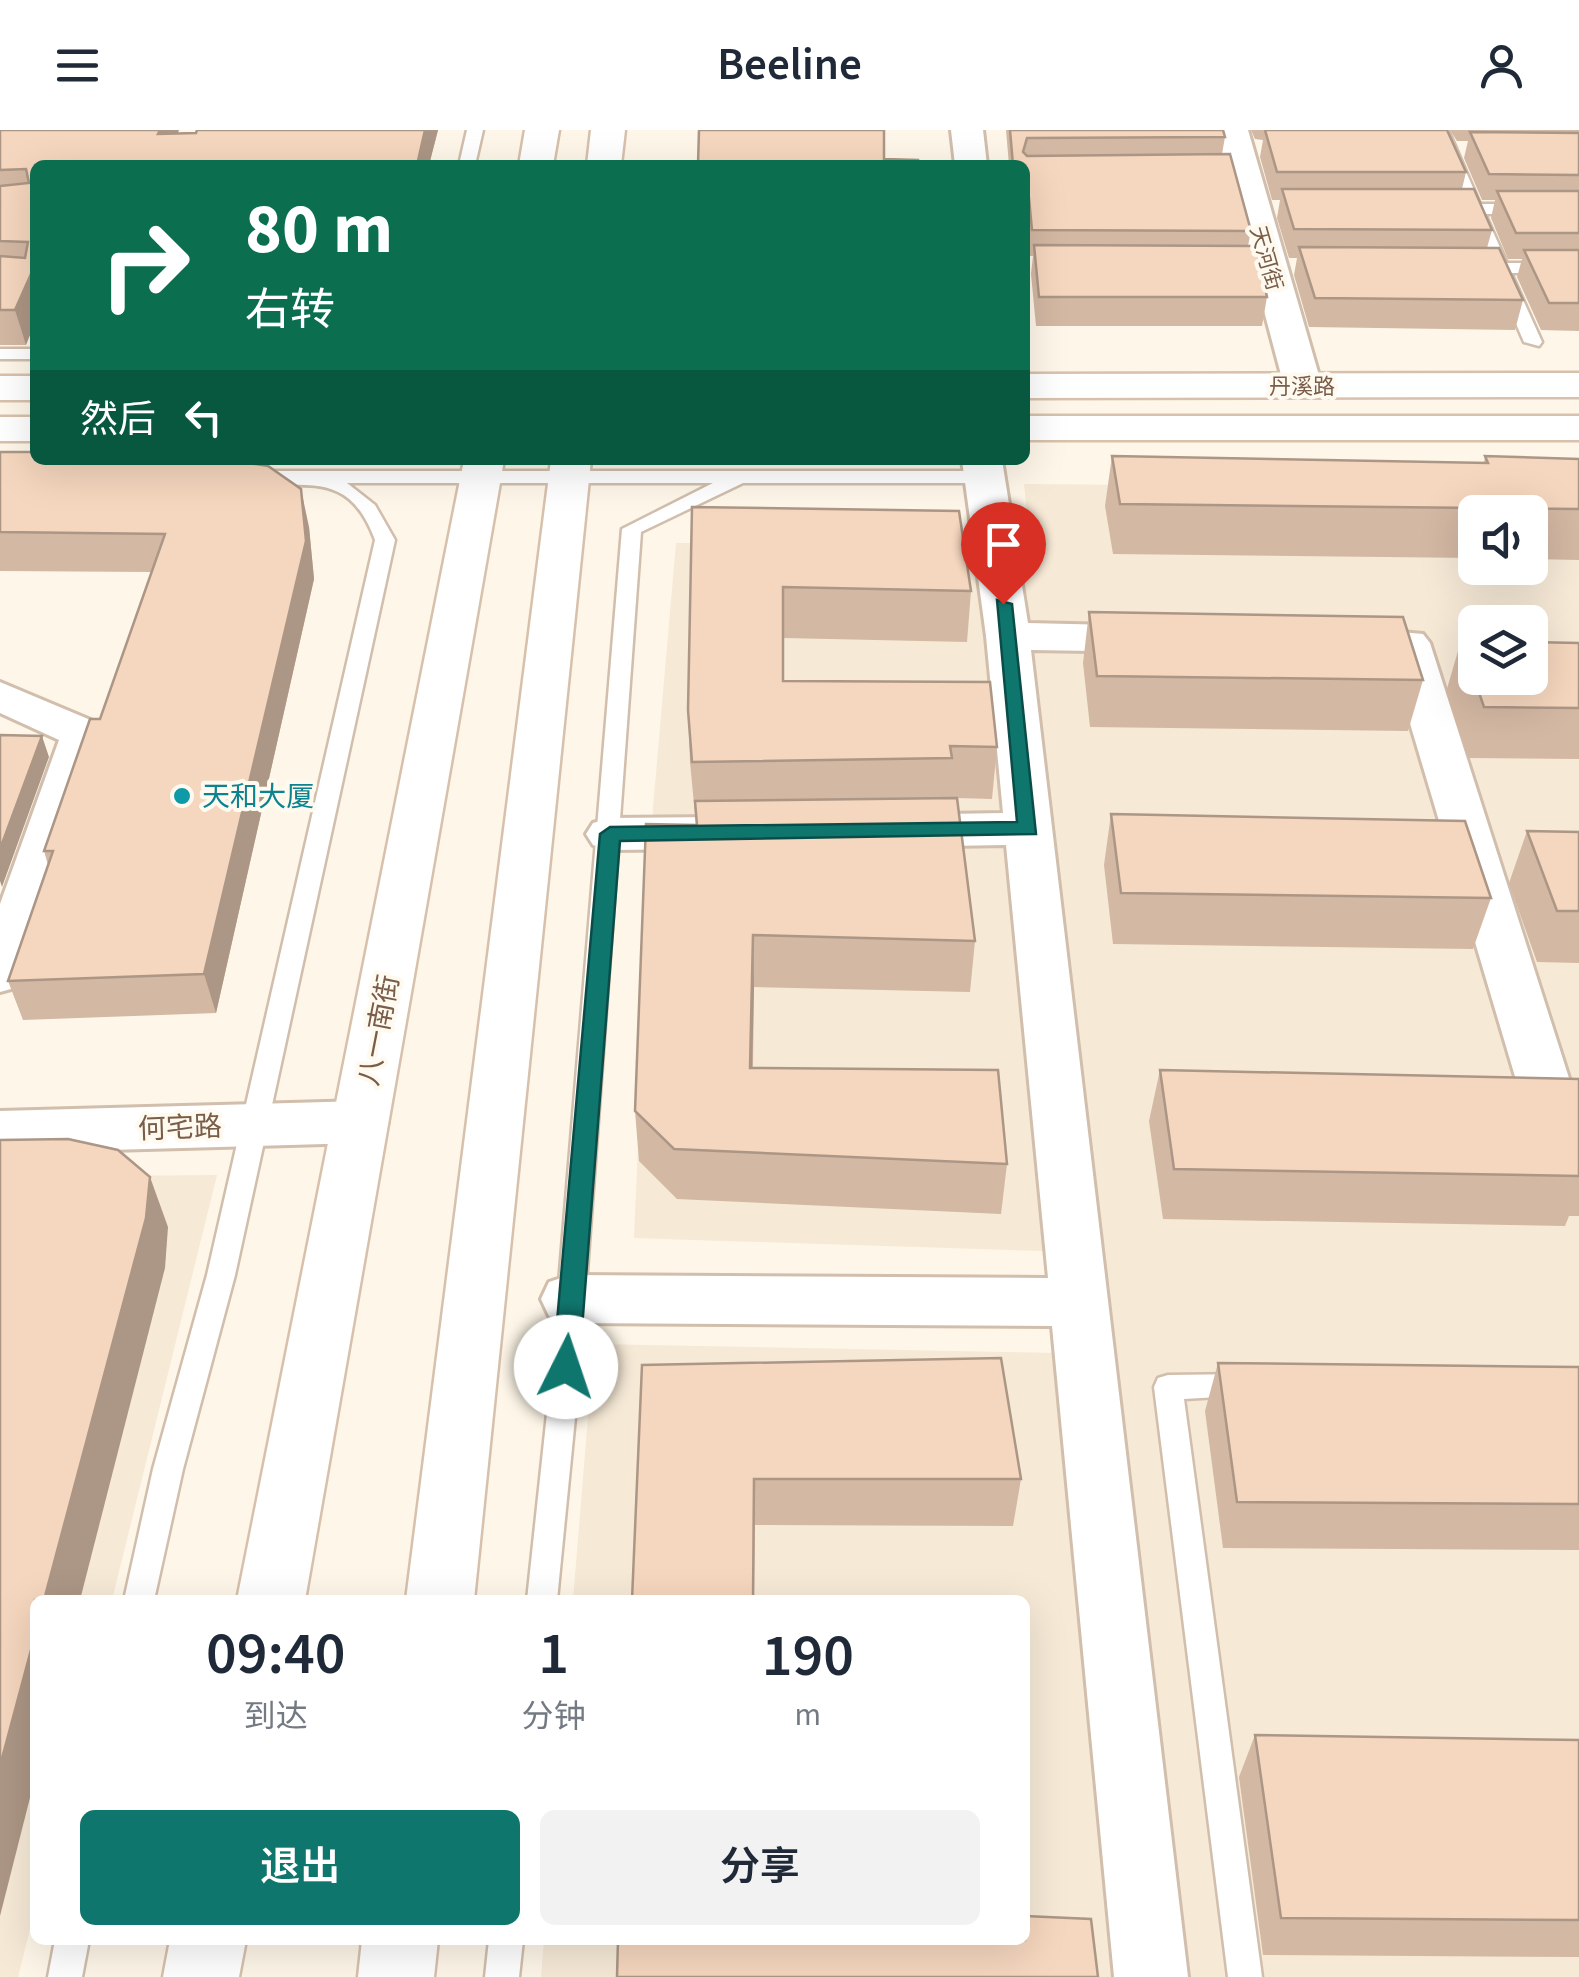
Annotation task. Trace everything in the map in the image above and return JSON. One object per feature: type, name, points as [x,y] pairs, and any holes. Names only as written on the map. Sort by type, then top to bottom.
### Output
[{"type":"main road","points":[[537,160],[542,130]]},
{"type":"main road","points":[[605,160],[608,130]]},
{"type":"main road","name":"丹溪路","points":[[1030,386],[1579,385]]},
{"type":"main road","points":[[0,388],[30,388]]},
{"type":"main road","points":[[0,429],[30,428]]},
{"type":"main road","name":"丹溪路","points":[[1030,428],[1579,428]]},
{"type":"main road","name":"八一南街","points":[[272,1595],[482,468]]},
{"type":"main road","points":[[441,1595],[570,468]]},
{"type":"main road","points":[[201,1977],[207,1945]]},
{"type":"main road","points":[[396,1977],[399,1945]]},
{"type":"street","points":[[967,130],[970,160]]},
{"type":"street","name":"天河街","points":[[1238,154],[1263,209],[1270,267],[1303,386]]},
{"type":"street","points":[[983,468],[1008,636],[1151,1977]]},
{"type":"street","points":[[1008,636],[1198,640]]},
{"type":"street","points":[[1332,642],[1408,643],[1550,1100]]},
{"type":"street","points":[[0,696],[84,734],[0,974]]},
{"type":"street","points":[[849,831],[1028,829]]},
{"type":"street","points":[[610,834],[769,832]]},
{"type":"street","name":"何宅路","points":[[0,1132],[360,1122]]},
{"type":"street","points":[[570,1299],[1079,1302]]},
{"type":"lane","points":[[467,160],[475,130]]},
{"type":"lane","points":[[1440,130],[1533,342]]},
{"type":"lane","points":[[1430,150],[1468,150]]},
{"type":"lane","points":[[1438,209],[1579,210]]},
{"type":"lane","points":[[1462,268],[1579,268]]},
{"type":"lane","points":[[0,354],[30,354]]},
{"type":"lane","points":[[225,476],[322,477],[482,468],[570,468],[740,477],[983,468]]},
{"type":"lane","points":[[140,1595],[168,1468],[222,1275],[384,540],[378,516],[353,492],[322,477]]},
{"type":"lane","points":[[542,1595],[610,834],[632,530],[740,477]]},
{"type":"lane","points":[[1245,1977],[1168,1387],[1266,1386]]},
{"type":"lane","points":[[65,1977],[71,1945]]},
{"type":"lane","points":[[502,1977],[505,1945]]},
{"type":"shaded area","points":[[1024,484],[1579,489],[1579,1977],[541,1977],[544,1945],[1030,1945],[1030,1595],[573,1595],[594,1344],[1113,1354],[1102,1253],[634,1238],[653,808],[676,543],[1030,543]]},
{"type":"shaded area","points":[[217,1175],[113,1595],[30,1595],[30,1929],[18,1977],[0,1977],[0,1177]]},
{"type":"building","points":[[0,130],[160,130],[158,134],[197,130],[425,130],[418,160],[30,160],[30,276],[15,310],[0,310],[0,256],[25,258],[28,242],[0,241],[0,186],[29,183],[26,169],[0,170]]},
{"type":"building","points":[[699,130],[884,130],[884,159],[918,160],[698,160]]},
{"type":"building","points":[[1010,130],[1223,130],[1225,137],[1027,138],[1023,152],[1027,156],[1230,154],[1251,231],[1032,230],[1030,160],[1013,160]]},
{"type":"building","points":[[1265,130],[1447,130],[1466,172],[1277,172]]},
{"type":"building","points":[[1470,132],[1579,133],[1579,175],[1489,174]]},
{"type":"building","points":[[1282,189],[1474,189],[1492,230],[1294,229]]},
{"type":"building","points":[[1497,191],[1579,191],[1579,233],[1516,233]]},
{"type":"building","points":[[1034,245],[1256,246],[1267,297],[1039,297]]},
{"type":"building","points":[[1299,247],[1499,248],[1523,300],[1315,298]]},
{"type":"building","points":[[1524,250],[1579,250],[1579,303],[1549,303]]},
{"type":"building","name":"天和大厦","points":[[0,452],[30,452],[30,465],[262,465],[301,489],[306,541],[204,974],[8,981],[53,851],[44,851],[90,719],[100,719],[165,534],[0,532]]},
{"type":"building","points":[[1112,456],[1488,463],[1485,456],[1579,459],[1579,509],[1548,509],[1548,495],[1458,495],[1458,508],[1120,504]]},
{"type":"building","points":[[692,507],[959,511],[971,591],[783,587],[783,681],[990,682],[997,747],[950,746],[952,758],[692,762],[688,710]]},
{"type":"building","points":[[1089,612],[1403,617],[1423,680],[1097,676]]},
{"type":"building","points":[[1548,642],[1579,643],[1579,708],[1484,707],[1480,695],[1548,695]]},
{"type":"building","points":[[0,735],[42,736],[0,849]]},
{"type":"building","points":[[957,798],[975,941],[753,935],[750,1068],[998,1070],[1007,1164],[674,1149],[635,1111],[646,824],[697,825],[695,801]]},
{"type":"building","points":[[1111,814],[1465,821],[1491,898],[1121,893]]},
{"type":"building","points":[[1527,831],[1579,832],[1579,911],[1557,911]]},
{"type":"building","points":[[1160,1070],[1579,1079],[1579,1176],[1174,1169]]},
{"type":"building","points":[[68,1139],[118,1150],[150,1177],[146,1218],[45,1595],[30,1595],[30,1654],[0,1766],[0,1140]]},
{"type":"building","points":[[1001,1358],[1021,1479],[754,1479],[753,1595],[632,1595],[642,1365]]},
{"type":"building","points":[[1218,1363],[1579,1367],[1579,1504],[1237,1502]]},
{"type":"building","points":[[1255,1735],[1579,1740],[1579,1920],[1281,1918]]},
{"type":"building","points":[[1030,1916],[1091,1919],[1098,1977],[617,1977],[618,1945],[1030,1945]]},
{"type":"place","name":"天和大厦","points":[[182,796]]},
{"type":"route","points":[[566,1367],[610,834],[1028,829],[1003,604]]}]
